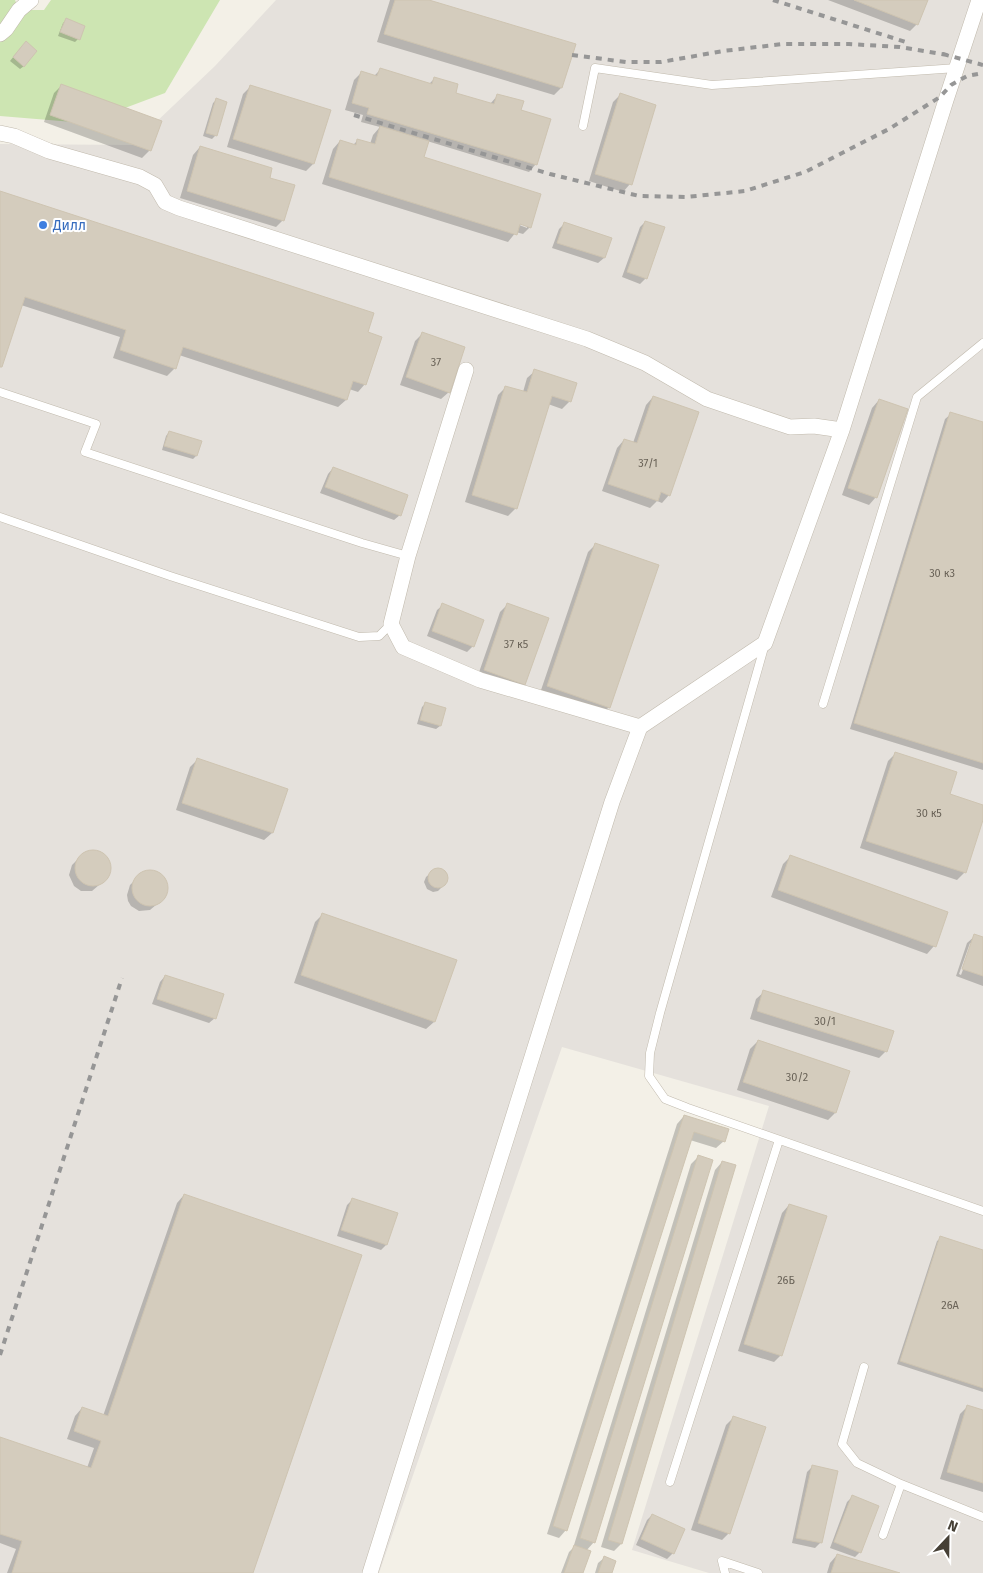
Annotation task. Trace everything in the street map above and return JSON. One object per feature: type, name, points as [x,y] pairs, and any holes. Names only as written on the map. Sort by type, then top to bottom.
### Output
[{"type":"street","points":[[0,34],[6,29],[15,5],[31,0]]},
{"type":"street","points":[[370,1573],[612,802],[640,727],[765,642],[842,430],[979,0]]},
{"type":"street","points":[[0,133],[14,136],[49,151],[140,177],[155,185],[165,202],[179,208],[587,339],[645,362],[707,399],[790,427],[814,426],[842,430]]},
{"type":"street","points":[[466,370],[408,556],[391,624],[403,647],[480,680],[640,727]]},
{"type":"lane","points":[[583,126],[596,68],[712,85],[957,68]]},
{"type":"lane","points":[[823,704],[917,397],[983,343]]},
{"type":"lane","points":[[0,392],[96,424],[86,452],[353,540],[408,556]]},
{"type":"lane","points":[[0,517],[170,576],[359,637],[379,636],[391,624]]},
{"type":"lane","points":[[765,642],[660,1013],[650,1053],[649,1076],[665,1099],[983,1211]]},
{"type":"lane","points":[[670,1482],[779,1140]]},
{"type":"lane","points":[[864,1367],[842,1444],[856,1462],[901,1484],[983,1516]]},
{"type":"lane","points":[[884,1534],[901,1484]]},
{"type":"lane","points":[[725,1573],[722,1561],[758,1573]]},
{"type":"shaded area","points":[[276,0],[983,0],[983,1573],[709,1573],[632,1550],[769,1106],[562,1047],[379,1573],[0,1573],[0,144],[132,145],[215,66]]},
{"type":"green space","points":[[0,0],[15,0],[19,10],[44,10],[51,0],[220,0],[165,93],[85,123],[0,116]]},
{"type":"building","points":[[395,0],[429,0],[576,44],[562,88],[384,34]]},
{"type":"building","points":[[854,0],[928,0],[918,25]]},
{"type":"building","points":[[66,18],[85,26],[80,40],[60,32]]},
{"type":"building","points":[[26,41],[37,51],[24,67],[13,57]]},
{"type":"building","points":[[380,68],[432,84],[434,77],[458,84],[456,93],[494,104],[497,94],[524,101],[521,110],[551,119],[537,165],[367,114],[369,108],[352,103],[361,71],[377,76]]},
{"type":"building","points":[[61,84],[162,121],[151,151],[50,115]]},
{"type":"building","points":[[250,85],[331,110],[314,164],[233,139]]},
{"type":"building","points":[[620,93],[656,105],[632,185],[595,174]]},
{"type":"building","points":[[216,98],[227,102],[217,136],[206,133]]},
{"type":"building","points":[[380,126],[429,141],[424,157],[541,194],[531,228],[520,224],[517,235],[329,177],[340,140],[356,145],[357,139],[375,144]]},
{"type":"building","points":[[200,146],[272,168],[270,178],[295,185],[284,221],[187,191]]},
{"type":"building","points":[[0,191],[374,313],[368,332],[382,337],[366,385],[353,381],[347,400],[183,347],[176,369],[120,350],[126,330],[25,297],[2,367],[0,367]]},
{"type":"building","points":[[645,221],[665,227],[647,279],[627,272]]},
{"type":"building","points":[[564,222],[612,238],[605,258],[557,243]]},
{"type":"building","points":[[422,332],[465,347],[450,393],[406,377]]},
{"type":"building","points":[[534,369],[577,383],[571,402],[552,396],[517,509],[472,495],[505,386],[527,392]]},
{"type":"building","points":[[653,396],[699,412],[670,496],[661,492],[658,501],[608,484],[624,439],[637,443]]},
{"type":"building","points":[[879,399],[908,409],[877,498],[848,488]]},
{"type":"building","points":[[950,412],[983,422],[983,763],[854,723]]},
{"type":"building","points":[[169,431],[202,441],[197,456],[164,446]]},
{"type":"building","points":[[333,467],[408,495],[401,516],[325,487]]},
{"type":"building","points":[[595,543],[659,565],[610,708],[547,686]]},
{"type":"building","points":[[442,603],[484,620],[474,647],[432,631]]},
{"type":"building","points":[[507,603],[549,618],[525,685],[484,670]]},
{"type":"building","points":[[425,702],[446,708],[441,726],[420,720]]},
{"type":"building","points":[[895,752],[957,772],[950,794],[983,805],[983,820],[966,873],[866,841]]},
{"type":"building","points":[[197,758],[288,789],[273,833],[182,803]]},
{"type":"building","points":[[93,850],[100,851],[106,855],[110,861],[110,875],[106,881],[100,885],[93,886],[86,885],[80,881],[76,875],[75,868],[76,861],[80,855],[86,851]]},
{"type":"building","points":[[790,855],[948,912],[936,947],[778,890]]},
{"type":"building","points":[[434,868],[442,868],[448,874],[448,882],[442,888],[434,888],[428,882],[428,874]]},
{"type":"building","points":[[150,870],[157,871],[163,875],[167,881],[167,895],[163,901],[157,905],[150,906],[143,905],[137,901],[133,895],[132,888],[133,881],[137,875],[143,871]]},
{"type":"building","points":[[322,913],[457,960],[435,1022],[301,975]]},
{"type":"building","points":[[974,934],[983,937],[983,976],[962,969]]},
{"type":"building","points":[[165,975],[224,994],[216,1019],[157,999]]},
{"type":"building","points":[[763,990],[894,1031],[887,1052],[757,1011]]},
{"type":"building","points":[[758,1040],[850,1071],[836,1113],[743,1082]]},
{"type":"building","points":[[684,1115],[729,1129],[725,1142],[694,1132],[567,1531],[553,1526]]},
{"type":"building","points":[[698,1155],[713,1160],[595,1543],[580,1538]]},
{"type":"building","points":[[722,1161],[736,1165],[622,1544],[608,1540]]},
{"type":"building","points":[[184,1194],[362,1255],[253,1573],[12,1573],[22,1541],[0,1534],[0,1437],[91,1468],[101,1441],[74,1431],[82,1407],[108,1416]]},
{"type":"building","points":[[352,1198],[398,1213],[387,1245],[341,1230]]},
{"type":"building","points":[[789,1204],[827,1216],[782,1356],[744,1344]]},
{"type":"building","points":[[940,1236],[983,1250],[983,1388],[900,1361]]},
{"type":"building","points":[[967,1405],[983,1410],[983,1483],[947,1472]]},
{"type":"building","points":[[733,1416],[766,1427],[730,1534],[698,1523]]},
{"type":"building","points":[[812,1465],[838,1471],[822,1543],[796,1538]]},
{"type":"building","points":[[852,1495],[879,1506],[861,1553],[834,1542]]},
{"type":"building","points":[[652,1514],[685,1529],[674,1554],[641,1539]]},
{"type":"building","points":[[574,1545],[591,1551],[583,1573],[564,1573]]},
{"type":"building","points":[[837,1554],[900,1573],[831,1573]]},
{"type":"building","points":[[604,1556],[616,1561],[612,1573],[598,1573]]},
{"type":"railway","points":[[773,0],[909,43]]},
{"type":"railway","points":[[572,55],[626,62],[661,62],[723,51],[783,44],[849,44],[900,47],[948,55]]},
{"type":"railway","points":[[943,54],[983,65]]},
{"type":"railway","points":[[354,115],[550,174],[639,196],[686,197],[745,191],[805,172],[889,129],[940,97],[951,85],[967,76],[983,73]]},
{"type":"railway","points":[[0,1355],[122,978]]},
{"type":"place","name":"Дилл","points":[[43,225]]}]
